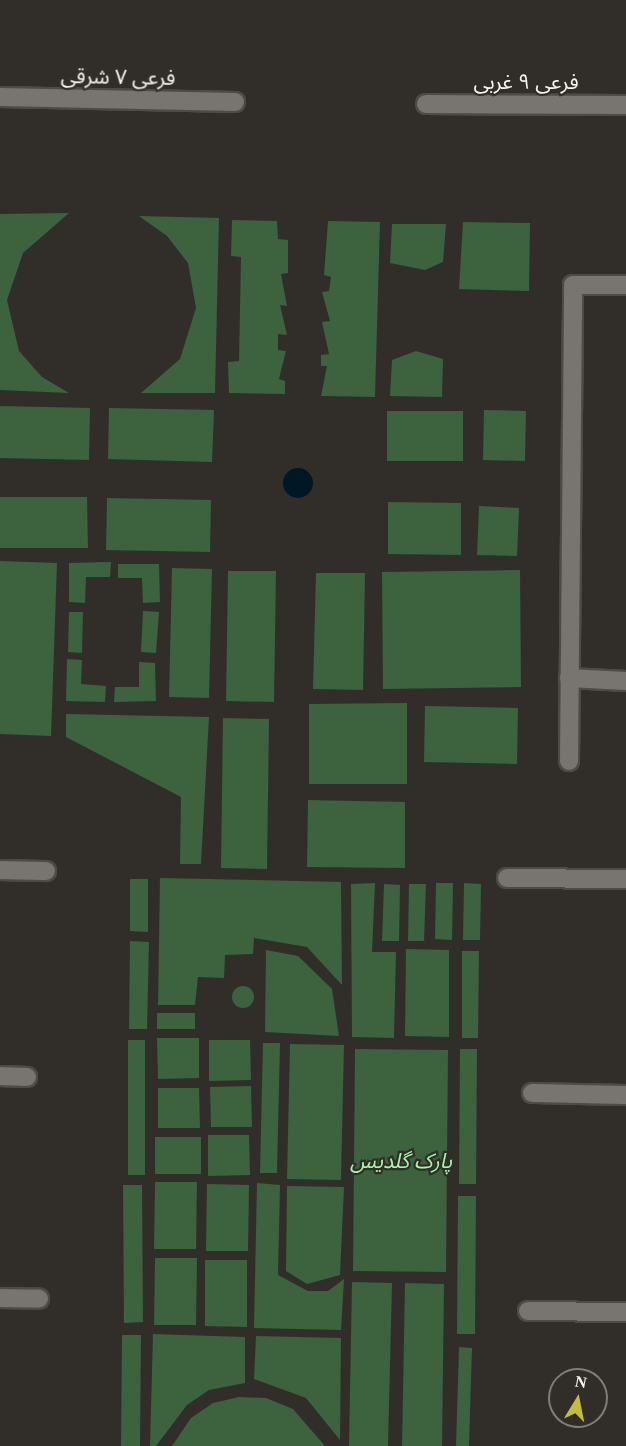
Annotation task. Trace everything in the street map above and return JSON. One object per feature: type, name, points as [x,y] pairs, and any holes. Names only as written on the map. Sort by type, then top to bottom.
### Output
[{"type":"street","name":"فرعی ۷ شرقی","points":[[0,97],[235,102]]},
{"type":"street","name":"فرعی ۹ غربی","points":[[426,104],[626,105]]},
{"type":"street","points":[[568,761],[573,285],[626,285]]},
{"type":"street","points":[[569,678],[626,681]]},
{"type":"street","points":[[0,870],[46,871]]},
{"type":"street","points":[[507,878],[626,879]]},
{"type":"street","points":[[0,1076],[27,1077]]},
{"type":"street","points":[[532,1093],[626,1095]]},
{"type":"street","points":[[0,1298],[39,1299]]},
{"type":"street","points":[[528,1311],[626,1312]]},
{"type":"green space","points":[[69,213],[23,253],[7,300],[19,351],[42,377],[69,393],[0,390],[0,214]]},
{"type":"green space","points":[[139,216],[219,218],[215,393],[141,393],[180,359],[196,308],[188,263],[167,236]]},
{"type":"green space","points":[[232,220],[277,221],[278,239],[288,240],[288,273],[281,274],[287,306],[280,305],[287,335],[278,334],[278,350],[286,351],[279,379],[285,381],[285,394],[229,393],[228,362],[239,361],[241,257],[231,256]]},
{"type":"green space","points":[[328,221],[380,222],[375,397],[321,396],[327,366],[321,366],[321,355],[329,354],[322,322],[330,321],[322,292],[329,291],[331,277],[324,275]]},
{"type":"green space","points":[[463,222],[530,223],[529,291],[459,289]]},
{"type":"green space","points":[[392,224],[446,224],[443,262],[425,270],[390,263]]},
{"type":"green space","points":[[416,351],[443,359],[442,397],[390,396],[392,360]]},
{"type":"green space","points":[[0,406],[90,408],[89,460],[0,458]]},
{"type":"green space","points":[[109,408],[214,410],[212,462],[108,459]]},
{"type":"green space","points":[[484,410],[526,411],[525,461],[483,460]]},
{"type":"green space","points":[[387,411],[463,411],[463,461],[387,461]]},
{"type":"green space","points":[[0,497],[87,497],[88,548],[0,548]]},
{"type":"green space","points":[[107,498],[211,500],[210,552],[106,550]]},
{"type":"green space","points":[[388,502],[461,503],[461,555],[388,554]]},
{"type":"green space","points":[[479,506],[519,508],[517,556],[477,555]]},
{"type":"green space","points":[[0,561],[57,563],[51,736],[0,734]]},
{"type":"green space","points":[[111,562],[110,577],[86,577],[85,603],[69,602],[69,563]]},
{"type":"green space","points":[[118,564],[159,564],[160,602],[143,603],[142,578],[118,578]]},
{"type":"green space","points":[[172,568],[212,569],[209,698],[169,697]]},
{"type":"green space","points":[[520,570],[521,687],[383,689],[382,572]]},
{"type":"green space","points":[[228,571],[276,571],[274,702],[226,701]]},
{"type":"green space","points":[[316,573],[365,573],[363,690],[313,689]]},
{"type":"green space","points":[[143,611],[159,612],[156,653],[141,652]]},
{"type":"green space","points":[[69,612],[83,612],[82,653],[68,652]]},
{"type":"green space","points":[[67,659],[82,660],[81,684],[106,686],[105,702],[66,701]]},
{"type":"green space","points":[[139,662],[155,663],[156,701],[114,702],[115,687],[139,687]]},
{"type":"green space","points":[[407,703],[407,784],[309,784],[309,704]]},
{"type":"green space","points":[[425,706],[518,708],[517,764],[424,762]]},
{"type":"green space","points":[[66,714],[209,717],[201,864],[180,864],[181,797],[66,737]]},
{"type":"green space","points":[[223,718],[269,719],[267,869],[221,868]]},
{"type":"green space","points":[[308,800],[405,802],[405,868],[307,867]]},
{"type":"green space","points":[[160,878],[341,882],[342,985],[307,947],[254,938],[253,954],[225,955],[224,978],[198,977],[195,1005],[158,1005]]},
{"type":"green space","points":[[130,879],[148,879],[148,932],[130,931]]},
{"type":"green space","points":[[375,883],[372,952],[396,952],[394,1038],[352,1037],[351,884]]},
{"type":"green space","points":[[436,883],[453,883],[452,940],[435,939]]},
{"type":"green space","points":[[464,883],[481,884],[480,940],[463,940]]},
{"type":"green space","points":[[384,884],[400,885],[399,941],[382,941]]},
{"type":"green space","points":[[409,884],[426,884],[424,941],[408,941]]},
{"type":"green space","points":[[130,941],[149,942],[147,1029],[129,1029]]},
{"type":"green space","points":[[406,949],[449,950],[449,1037],[405,1036]]},
{"type":"green space","points":[[266,950],[298,956],[332,989],[339,1036],[265,1032]]},
{"type":"green space","points":[[462,951],[479,951],[478,1038],[462,1038]]},
{"type":"green space","points":[[243,986],[251,989],[254,997],[251,1005],[243,1008],[235,1005],[232,997],[235,989]]},
{"type":"green space","points":[[157,1013],[195,1013],[195,1029],[157,1029]]},
{"type":"green space","points":[[157,1038],[199,1038],[199,1078],[158,1079]]},
{"type":"green space","points":[[128,1040],[145,1040],[145,1175],[128,1175]]},
{"type":"green space","points":[[209,1040],[250,1040],[251,1080],[209,1081]]},
{"type":"green space","points":[[263,1043],[280,1043],[277,1173],[260,1173]]},
{"type":"green space","name":"پارک گلدیس","points":[[290,1044],[344,1045],[341,1180],[287,1179]]},
{"type":"green space","name":"پارک گلدیس","points":[[355,1049],[448,1050],[446,1272],[353,1271]]},
{"type":"green space","name":"پارک گلدیس","points":[[460,1049],[477,1049],[476,1184],[459,1184]]},
{"type":"green space","points":[[251,1086],[252,1127],[211,1127],[210,1087]]},
{"type":"green space","points":[[158,1088],[199,1088],[200,1128],[158,1128]]},
{"type":"green space","points":[[208,1135],[249,1135],[250,1175],[208,1176]]},
{"type":"green space","points":[[155,1137],[201,1137],[201,1174],[155,1174]]},
{"type":"green space","points":[[155,1182],[197,1182],[196,1249],[154,1249]]},
{"type":"green space","points":[[257,1183],[280,1185],[278,1275],[308,1291],[328,1291],[344,1279],[341,1330],[254,1328]]},
{"type":"green space","points":[[207,1184],[249,1185],[248,1251],[206,1251]]},
{"type":"green space","points":[[123,1185],[142,1185],[143,1322],[124,1323]]},
{"type":"green space","name":"پارک گلدیس","points":[[287,1186],[344,1187],[340,1275],[307,1284],[286,1271]]},
{"type":"green space","name":"پارک گلدیس","points":[[458,1196],[476,1196],[475,1334],[457,1334]]},
{"type":"green space","points":[[155,1258],[197,1258],[196,1325],[154,1325]]},
{"type":"green space","points":[[205,1260],[247,1260],[247,1327],[205,1326]]},
{"type":"green space","points":[[352,1282],[392,1283],[388,1446],[349,1446]]},
{"type":"green space","points":[[405,1283],[444,1284],[442,1446],[402,1446]]},
{"type":"green space","points":[[153,1334],[245,1337],[245,1383],[209,1390],[187,1405],[156,1446],[150,1446]]},
{"type":"green space","points":[[122,1335],[141,1335],[140,1446],[121,1446]]},
{"type":"green space","points":[[256,1336],[341,1338],[340,1440],[306,1398],[254,1379]]},
{"type":"green space","points":[[459,1347],[472,1348],[469,1446],[456,1446]]},
{"type":"green space","points":[[239,1397],[266,1398],[293,1409],[325,1446],[172,1446],[191,1418],[213,1403]]},
{"type":"water","points":[[298,468],[309,472],[313,483],[309,494],[298,498],[287,494],[283,483],[287,472]]}]
